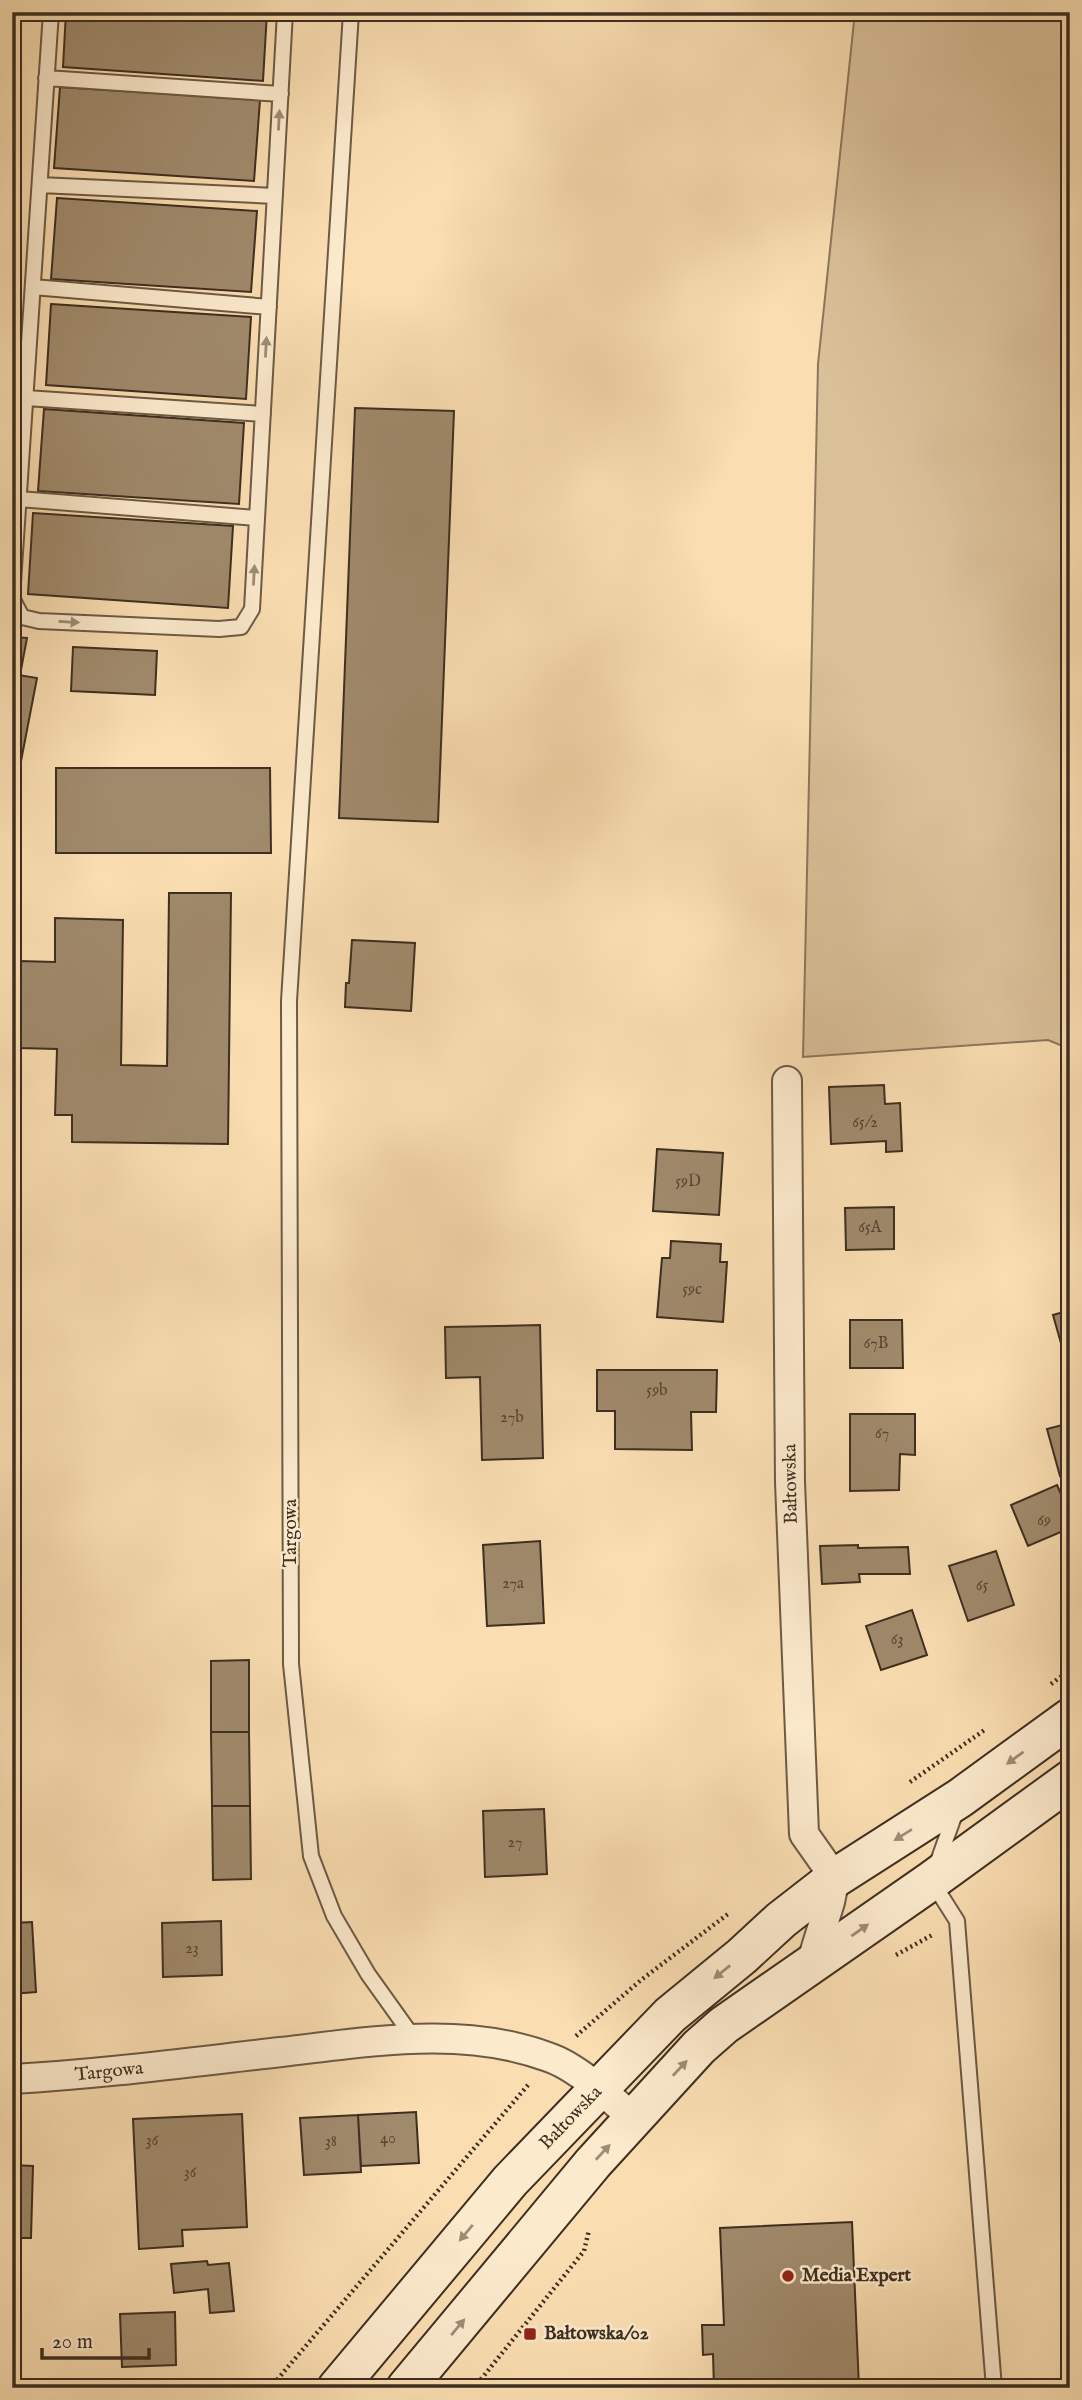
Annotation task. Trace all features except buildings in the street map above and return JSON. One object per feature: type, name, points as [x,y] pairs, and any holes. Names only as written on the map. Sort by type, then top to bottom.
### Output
[{"type":"main road","name":"Bałtowska","points":[[337,2388],[510,2181],[670,2015],[781,1920],[835,1878],[960,1798],[1070,1718]]},
{"type":"main road","points":[[407,2388],[593,2163],[699,2048],[724,2025],[931,1881],[1070,1780]]},
{"type":"street","name":"Bałtowska","points":[[788,1081],[790,1482],[804,1833],[835,1878]]},
{"type":"street","points":[[811,1964],[835,1878]]},
{"type":"street","name":"Targowa","points":[[12,2079],[72,2076],[413,2037],[501,2042],[551,2057],[599,2088],[634,2119]]},
{"type":"lane","points":[[51,12],[12,598],[22,617],[39,621],[219,629],[241,627],[252,609],[285,12]]},
{"type":"lane","name":"Targowa","points":[[351,12],[289,1001],[291,1664],[311,1856],[334,1916],[368,1974],[413,2037]]},
{"type":"lane","points":[[46,78],[281,94]]},
{"type":"lane","points":[[40,185],[275,196]]},
{"type":"lane","points":[[33,287],[269,307]]},
{"type":"lane","points":[[26,398],[262,414]]},
{"type":"lane","points":[[19,499],[257,518]]},
{"type":"lane","points":[[960,1798],[931,1881],[957,1921],[994,2388]]},
{"type":"path","points":[[889,1958],[957,1921]]},
{"type":"path","points":[[474,2388],[584,2251],[589,2226]]},
{"type":"path","points":[[12,2376],[32,2388]]},
{"type":"shaded area","points":[[855,12],[1070,12],[1070,1049],[1048,1040],[803,1057],[818,364]]},
{"type":"place","name":"Media Expert","points":[[788,2276]]},
{"type":"place","name":"Bałtowska/02","points":[[530,2334]]}]
